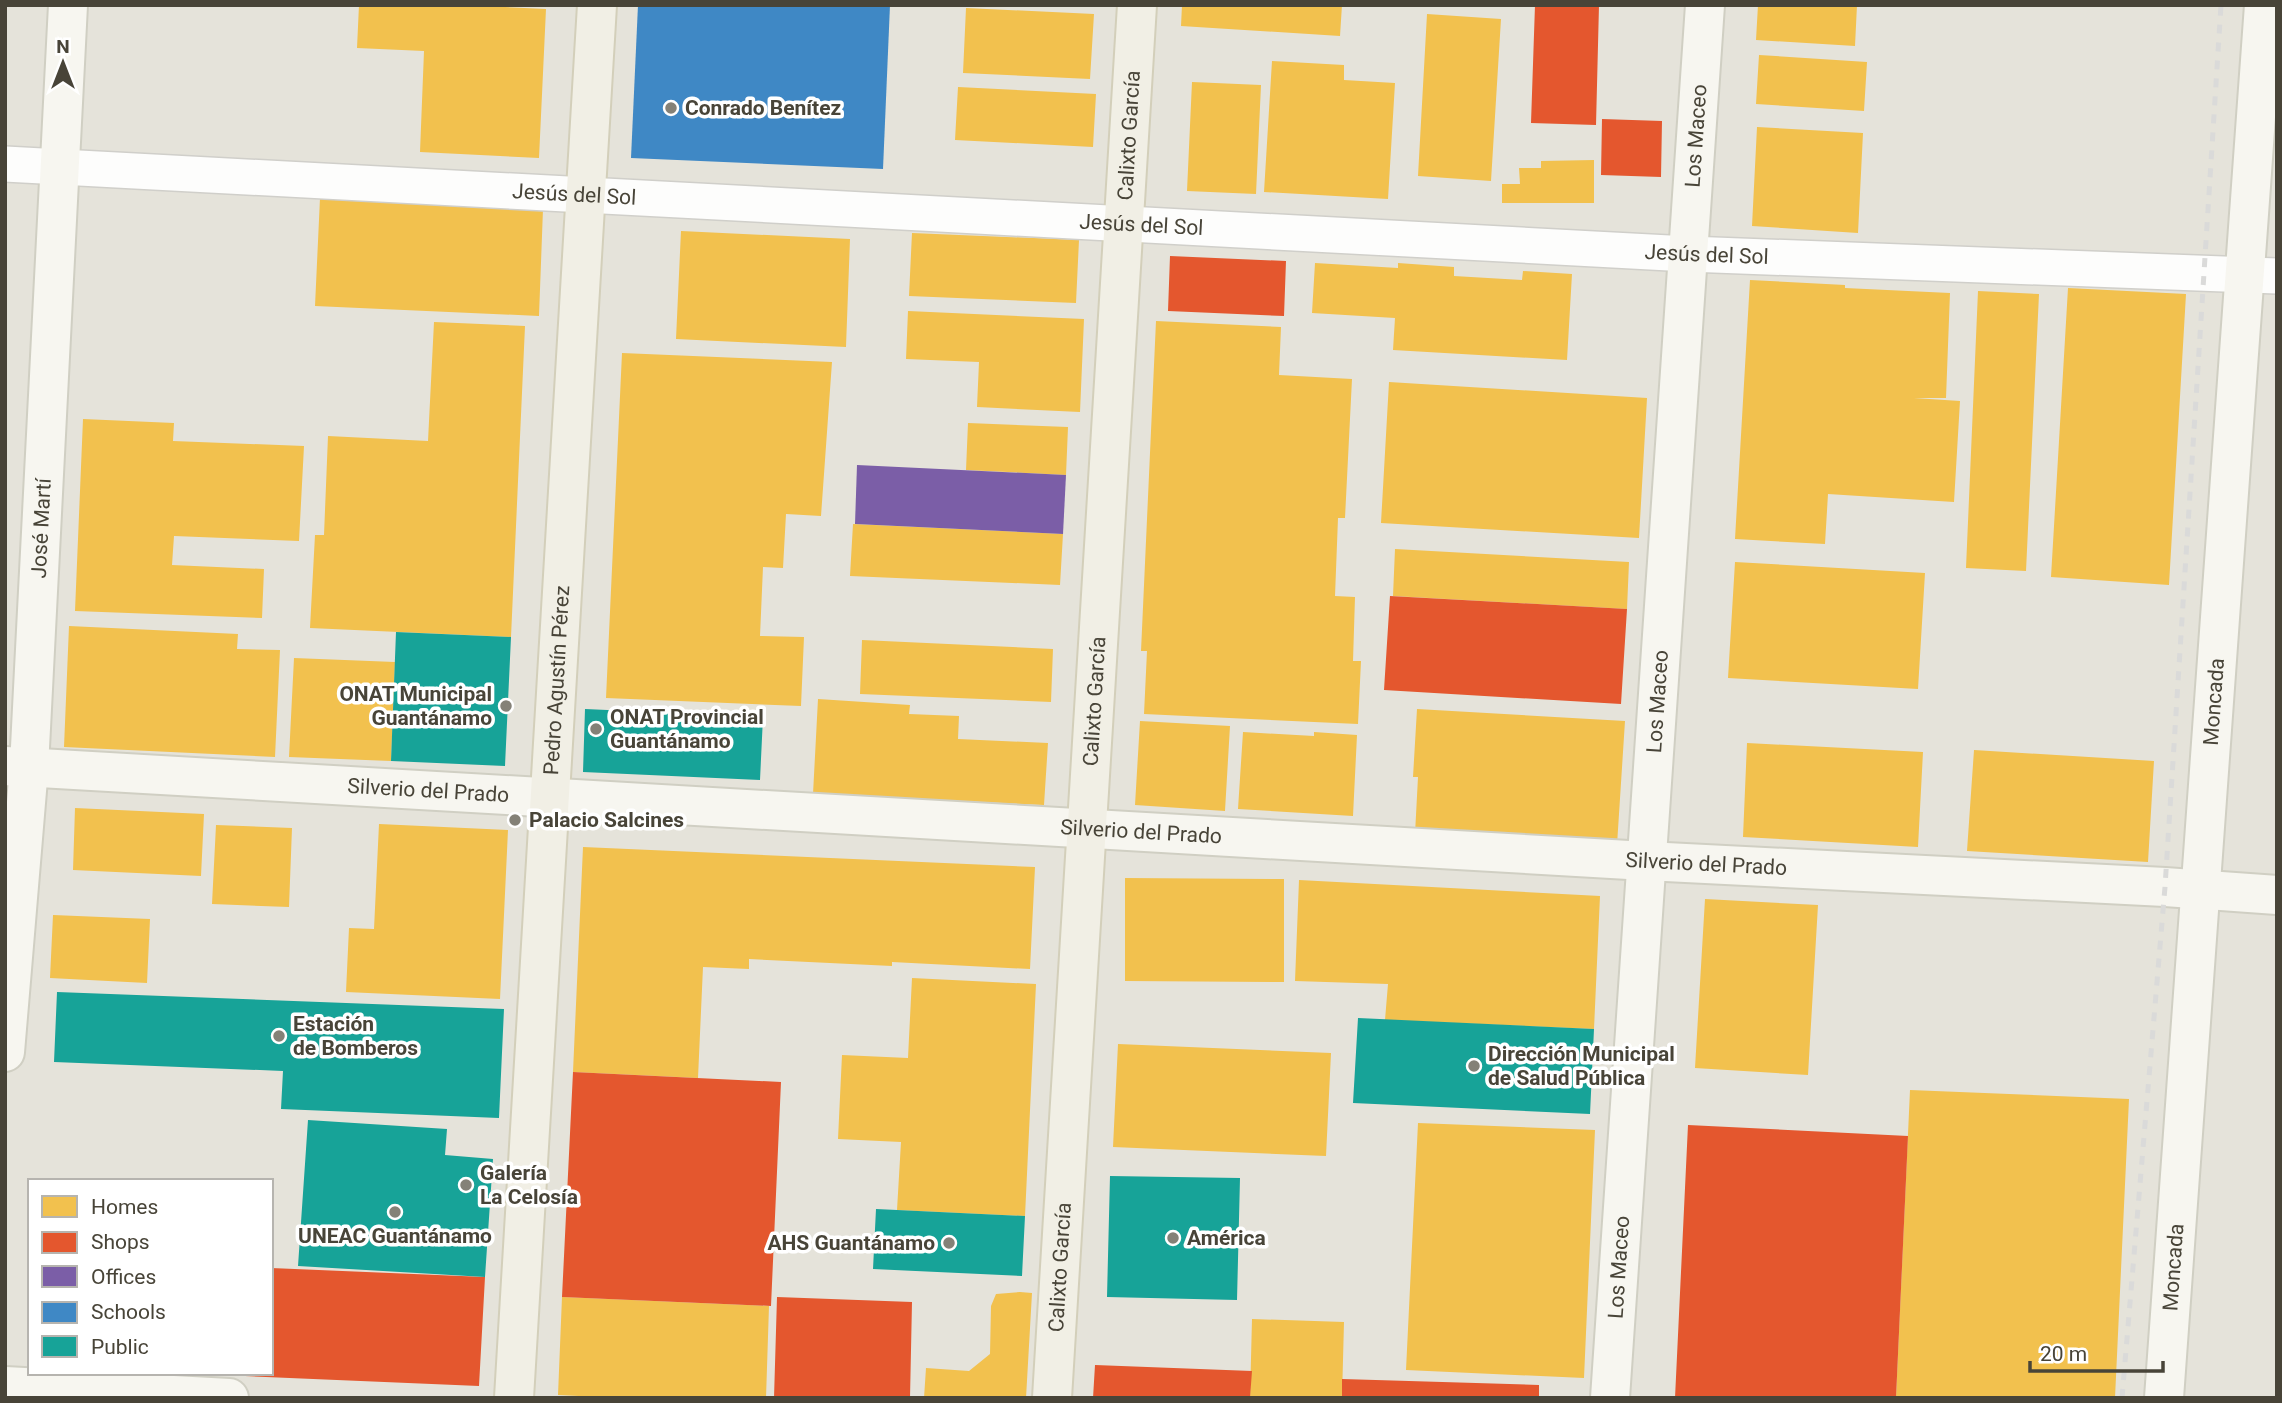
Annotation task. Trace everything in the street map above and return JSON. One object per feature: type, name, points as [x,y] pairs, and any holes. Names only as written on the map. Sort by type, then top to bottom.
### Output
[{"type":"main road","name":"Pedro Agustín Pérez","points":[[514,1398],[597,5]]},
{"type":"main road","name":"Calixto García","points":[[1052,1398],[1137,5]]},
{"type":"street","name":"José Martí","points":[[5,1052],[17,766],[61,167],[68,5]]},
{"type":"street","name":"Los Maceo","points":[[1610,1398],[1705,5]]},
{"type":"street","name":"Moncada","points":[[2164,1398],[2202,890],[2261,275],[2264,5]]},
{"type":"street","name":"Jesús del Sol","points":[[5,164],[1688,254],[2261,275]]},
{"type":"street","name":"Silverio del Prado","points":[[17,766],[2277,895]]},
{"type":"street","points":[[5,1386],[229,1398]]},
{"type":"shaded area","points":[[5,5],[2277,5],[2277,1398],[5,1398]]},
{"type":"building: Homes","points":[[359,5],[463,5],[546,9],[539,158],[420,152],[424,51],[357,48]]},
{"type":"building: Homes","points":[[1182,5],[1342,5],[1340,36],[1181,26]]},
{"type":"building: Homes","points":[[1758,5],[1857,5],[1855,46],[1756,40]]},
{"type":"building: Homes","points":[[966,8],[1094,14],[1090,79],[963,73]]},
{"type":"building: Homes","points":[[1427,14],[1501,19],[1491,181],[1418,176]]},
{"type":"building: Homes","points":[[1759,55],[1867,62],[1864,111],[1756,104]]},
{"type":"building: Homes","points":[[1272,61],[1344,65],[1344,80],[1395,83],[1388,199],[1264,192]]},
{"type":"building: Homes","points":[[1192,82],[1261,85],[1256,194],[1187,191]]},
{"type":"building: Homes","points":[[958,87],[1096,94],[1093,147],[955,140]]},
{"type":"building: Homes","points":[[1757,127],[1863,133],[1858,233],[1752,226]]},
{"type":"building: Homes","points":[[1594,160],[1594,203],[1502,203],[1502,184],[1520,184],[1519,168],[1541,168],[1541,161]]},
{"type":"building: Homes","points":[[320,198],[543,209],[539,316],[315,306]]},
{"type":"building: Homes","points":[[681,231],[850,239],[846,347],[676,339]]},
{"type":"building: Homes","points":[[912,233],[1079,240],[1076,303],[909,296]]},
{"type":"building: Homes","points":[[1315,263],[1398,268],[1398,263],[1454,267],[1454,276],[1522,280],[1523,271],[1572,274],[1567,360],[1393,350],[1395,318],[1312,313]]},
{"type":"building: Homes","points":[[1750,280],[1950,293],[1946,398],[1914,398],[1960,401],[1954,502],[1828,494],[1825,544],[1735,539]]},
{"type":"building: Homes","points":[[2068,288],[2186,294],[2169,585],[2051,577]]},
{"type":"building: Homes","points":[[1978,291],[2039,294],[2026,571],[1966,568]]},
{"type":"building: Homes","points":[[908,311],[1084,319],[1080,412],[977,407],[979,362],[906,359]]},
{"type":"building: Homes","points":[[1156,321],[1281,327],[1279,375],[1352,379],[1345,518],[1338,518],[1335,596],[1355,597],[1353,661],[1361,661],[1358,724],[1144,714],[1147,651],[1141,651]]},
{"type":"building: Homes","points":[[434,322],[525,326],[511,637],[310,628],[315,535],[324,535],[328,436],[428,441]]},
{"type":"building: Homes","points":[[622,353],[832,362],[821,516],[786,514],[783,568],[763,567],[760,636],[804,637],[801,706],[606,698]]},
{"type":"building: Homes","points":[[1389,382],[1647,398],[1639,538],[1381,523]]},
{"type":"building: Homes","points":[[83,419],[174,423],[173,441],[304,446],[299,541],[174,536],[172,565],[264,569],[262,618],[75,611]]},
{"type":"building: Homes","points":[[968,423],[1068,427],[1066,475],[966,470]]},
{"type":"building: Homes","points":[[853,524],[1063,534],[1060,585],[850,576]]},
{"type":"building: Homes","points":[[1395,549],[1629,562],[1627,609],[1393,596]]},
{"type":"building: Homes","points":[[1735,562],[1925,573],[1918,689],[1728,678]]},
{"type":"building: Homes","points":[[69,626],[238,634],[237,649],[280,650],[275,757],[64,747]]},
{"type":"building: Homes","points":[[862,640],[1053,649],[1051,702],[860,694]]},
{"type":"building: Homes","points":[[294,658],[395,662],[391,761],[289,757]]},
{"type":"building: Homes","points":[[818,699],[910,705],[909,714],[959,716],[958,739],[1048,743],[1044,805],[813,794]]},
{"type":"building: Homes","points":[[1417,709],[1625,721],[1617,845],[1415,834],[1418,777],[1413,777]]},
{"type":"building: Homes","points":[[1140,721],[1230,726],[1225,811],[1135,805]]},
{"type":"building: Homes","points":[[1243,732],[1314,736],[1314,732],[1357,735],[1353,816],[1238,809]]},
{"type":"building: Homes","points":[[1747,743],[1923,752],[1918,847],[1743,837]]},
{"type":"building: Homes","points":[[1974,750],[2154,761],[2148,862],[1967,851]]},
{"type":"building: Homes","points":[[75,808],[204,814],[201,876],[73,870]]},
{"type":"building: Homes","points":[[379,824],[508,830],[500,999],[346,992],[349,928],[374,929]]},
{"type":"building: Homes","points":[[216,825],[292,828],[289,907],[212,904]]},
{"type":"building: Homes","points":[[583,847],[1035,867],[1030,969],[749,959],[749,969],[703,967],[698,1078],[573,1072]]},
{"type":"building: Homes","points":[[1125,878],[1284,879],[1284,982],[1125,981]]},
{"type":"building: Homes","points":[[1299,880],[1600,896],[1594,1029],[1385,1020],[1388,984],[1295,981]]},
{"type":"building: Homes","points":[[1705,899],[1818,905],[1808,1075],[1695,1068]]},
{"type":"building: Homes","points":[[53,915],[150,919],[147,983],[50,978]]},
{"type":"building: Homes","points":[[912,978],[1036,984],[1025,1216],[897,1210],[901,1142],[838,1139],[842,1055],[908,1058]]},
{"type":"building: Homes","points":[[1118,1044],[1331,1053],[1326,1156],[1113,1147]]},
{"type":"building: Homes","points":[[1910,1090],[2129,1099],[2115,1398],[1896,1398]]},
{"type":"building: Homes","points":[[1418,1123],[1595,1130],[1584,1378],[1406,1370]]},
{"type":"building: Homes","points":[[1032,1293],[1026,1398],[924,1398],[926,1368],[969,1371],[990,1354],[991,1306],[996,1294]]},
{"type":"building: Homes","points":[[562,1297],[769,1306],[766,1398],[620,1398],[558,1395]]},
{"type":"building: Homes","points":[[1252,1319],[1344,1322],[1342,1398],[1250,1398]]},
{"type":"building: Shops","points":[[1535,5],[1599,5],[1596,125],[1531,123]]},
{"type":"building: Shops","points":[[1602,119],[1662,121],[1661,177],[1601,175]]},
{"type":"building: Shops","points":[[1170,256],[1286,261],[1284,316],[1168,311]]},
{"type":"building: Shops","points":[[1390,596],[1627,609],[1621,704],[1384,690]]},
{"type":"building: Shops","points":[[573,1072],[781,1082],[771,1306],[562,1297]]},
{"type":"building: Shops","points":[[1688,1125],[1908,1136],[1896,1398],[1675,1398]]},
{"type":"building: Shops","points":[[273,1268],[485,1277],[479,1386],[245,1376],[273,1375]]},
{"type":"building: Shops","points":[[777,1297],[912,1302],[910,1398],[774,1398]]},
{"type":"building: Shops","points":[[1095,1365],[1252,1371],[1250,1398],[1093,1398]]},
{"type":"building: Shops","points":[[1342,1379],[1539,1385],[1539,1398],[1342,1398]]},
{"type":"building: Offices","points":[[857,465],[1066,475],[1063,534],[855,524]]},
{"type":"building: Schools","points":[[638,5],[890,5],[883,169],[631,158]]},
{"type":"building: Public","points":[[396,632],[511,637],[505,766],[391,761]]},
{"type":"building: Public","points":[[585,709],[763,717],[760,780],[583,772]]},
{"type":"building: Public","name":"Estación de Bomberos","points":[[57,992],[504,1009],[499,1118],[281,1109],[283,1071],[54,1062]]},
{"type":"building: Public","name":"Dirección Municipal de Salud Pública","points":[[1358,1018],[1594,1029],[1590,1114],[1353,1103]]},
{"type":"building: Public","name":"UNEAC Guantánamo","points":[[308,1120],[447,1129],[445,1155],[493,1159],[485,1277],[298,1266]]},
{"type":"building: Public","name":"América","points":[[1110,1176],[1240,1178],[1237,1300],[1107,1297]]},
{"type":"building: Public","name":"AHS Guantánamo","points":[[876,1209],[1025,1216],[1022,1276],[873,1269]]},
{"type":"railway","points":[[2122,1398],[2165,887],[2221,5]]},
{"type":"place","name":"Conrado Benítez","points":[[671,108]]},
{"type":"place","name":"ONAT Municipal Guantánamo","points":[[506,706]]},
{"type":"place","name":"ONAT Provincial Guantánamo","points":[[596,729]]},
{"type":"place","name":"Palacio Salcines","points":[[515,820]]},
{"type":"place","name":"Estación de Bomberos","points":[[279,1036]]},
{"type":"place","name":"Dirección Municipal de Salud Pública","points":[[1474,1066]]},
{"type":"place","name":"Galería La Celosía","points":[[466,1185]]},
{"type":"place","name":"UNEAC Guantánamo","points":[[395,1212]]},
{"type":"place","name":"América","points":[[1173,1238]]},
{"type":"place","name":"AHS Guantánamo","points":[[949,1243]]}]
